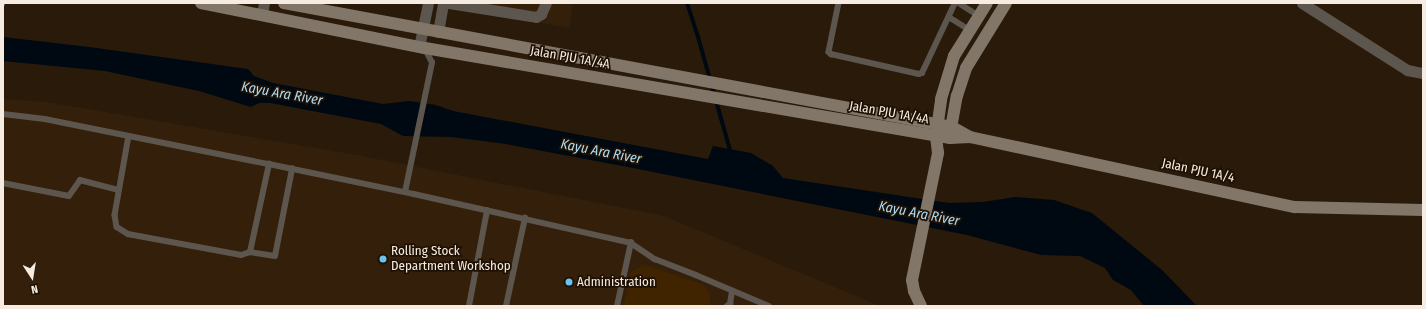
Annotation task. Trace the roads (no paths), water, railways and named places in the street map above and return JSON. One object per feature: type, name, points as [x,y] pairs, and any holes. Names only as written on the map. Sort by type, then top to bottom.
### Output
[{"type":"street","name":"Jalan PJU 1A/4A","points":[[201,3],[240,7],[262,15],[422,48],[683,91],[726,100],[937,130]]},
{"type":"street","points":[[262,15],[264,3]]},
{"type":"street","name":"Jalan PJU 1A/4A","points":[[284,3],[918,120],[937,130]]},
{"type":"street","points":[[422,48],[423,29],[428,3]]},
{"type":"street","points":[[438,32],[444,3]]},
{"type":"street","points":[[449,3],[536,17],[541,14],[546,3]]},
{"type":"street","points":[[921,306],[914,291],[912,280],[937,156],[937,130],[940,103],[954,56],[987,3]]},
{"type":"street","points":[[937,156],[951,132],[957,96],[966,68],[1006,3]]},
{"type":"street","points":[[1302,3],[1407,70],[1423,73]]},
{"type":"street","points":[[918,120],[931,113],[940,103]]},
{"type":"street","name":"Jalan PJU 1A/4","points":[[937,130],[1295,207],[1423,210]]},
{"type":"lane","points":[[839,3],[829,52],[831,54],[920,74],[922,73],[955,3]]},
{"type":"lane","points":[[959,3],[979,16]]},
{"type":"lane","points":[[949,17],[970,30]]},
{"type":"lane","points":[[422,48],[432,62]]},
{"type":"lane","points":[[405,192],[432,62],[444,51]]},
{"type":"lane","points":[[3,114],[45,119],[269,164],[525,218],[631,243],[655,259],[696,274],[769,306]]},
{"type":"lane","points":[[129,136],[115,215],[117,227],[128,234],[241,256],[250,252],[275,256],[292,169]]},
{"type":"lane","points":[[250,252],[269,164]]},
{"type":"lane","points":[[3,183],[69,196],[80,180],[119,190]]},
{"type":"lane","points":[[469,306],[487,211]]},
{"type":"lane","points":[[506,306],[525,218]]},
{"type":"lane","points":[[617,306],[631,243]]},
{"type":"lane","points":[[727,306],[730,304],[732,291]]},
{"type":"water","name":"Kayu Ara River","points":[[3,37],[89,47],[248,69],[254,76],[273,83],[383,104],[409,101],[436,105],[453,111],[708,159],[713,146],[751,153],[773,166],[783,178],[949,203],[983,202],[1015,197],[1054,200],[1092,213],[1162,270],[1197,306],[1144,306],[1131,290],[1113,280],[1105,268],[1080,256],[1041,255],[967,235],[506,144],[452,137],[403,136],[381,124],[270,103],[259,103],[251,107],[199,91],[105,71],[3,61]]},
{"type":"waterway","points":[[687,3],[731,154]]},
{"type":"place","name":"Rolling Stock Department Workshop","points":[[383,259]]},
{"type":"place","name":"Administration","points":[[569,282]]}]
